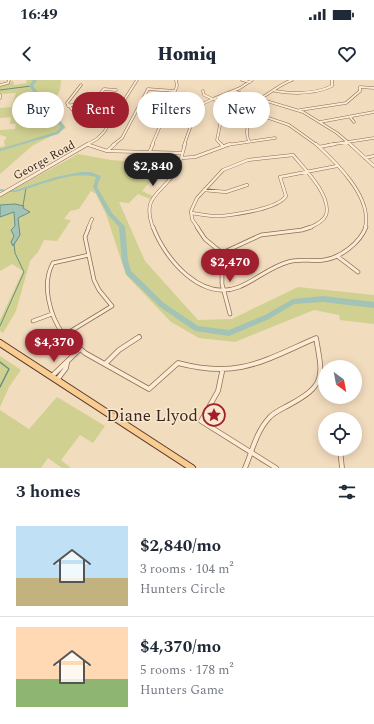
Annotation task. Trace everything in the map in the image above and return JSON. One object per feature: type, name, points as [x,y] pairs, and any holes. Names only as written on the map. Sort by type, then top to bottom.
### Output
[{"type":"main road","points":[[0,343],[192,468]]},
{"type":"street","points":[[0,85],[8,83],[9,80]]},
{"type":"street","name":"George Road","points":[[129,92],[136,80]]},
{"type":"street","points":[[149,153],[177,86],[176,80]]},
{"type":"street","points":[[242,80],[251,81]]},
{"type":"street","points":[[270,94],[275,91],[281,83],[291,80]]},
{"type":"street","points":[[275,91],[285,92],[321,90],[332,86],[332,80]]},
{"type":"street","points":[[251,81],[196,108],[174,176],[150,202],[148,213],[167,254],[201,286],[213,290],[223,291],[237,287],[284,262],[295,260],[321,261],[337,256],[362,236],[365,230],[367,214],[364,204],[347,178],[337,166],[309,138],[292,126],[270,118]]},
{"type":"street","points":[[72,110],[67,102],[81,85]]},
{"type":"street","points":[[300,110],[347,103],[360,91],[360,87],[374,88]]},
{"type":"street","points":[[102,92],[104,89],[116,90]]},
{"type":"street","points":[[108,151],[122,138],[148,89],[175,91]]},
{"type":"street","points":[[203,90],[204,95],[212,99]]},
{"type":"street","points":[[233,90],[239,92]]},
{"type":"street","points":[[270,102],[300,110],[337,132],[374,166]]},
{"type":"street","points":[[68,106],[72,105]]},
{"type":"street","points":[[320,122],[331,119],[364,116],[374,112]]},
{"type":"street","points":[[350,117],[354,122]]},
{"type":"street","name":"George Road","points":[[0,195],[89,145],[107,128]]},
{"type":"street","points":[[219,128],[217,140],[223,147]]},
{"type":"street","points":[[248,128],[247,137],[249,141]]},
{"type":"street","points":[[181,158],[195,157],[234,143],[275,138]]},
{"type":"street","points":[[318,147],[374,138]]},
{"type":"street","points":[[89,145],[108,151],[182,154]]},
{"type":"street","points":[[326,155],[332,154]]},
{"type":"street","points":[[294,155],[308,172],[327,204],[327,212],[320,222],[301,230],[261,235],[222,253],[205,239],[192,219],[191,214],[195,201],[220,172],[232,166],[250,160],[294,155]]},
{"type":"street","points":[[365,158],[374,156]]},
{"type":"street","points":[[191,214],[221,216],[276,205],[282,202],[286,196],[280,177],[337,166]]},
{"type":"street","points":[[204,190],[218,192],[242,188],[247,185]]},
{"type":"street","points":[[64,335],[112,306],[95,283],[86,234],[92,219]]},
{"type":"street","points":[[222,253],[221,264],[223,291],[226,307],[230,314]]},
{"type":"street","points":[[89,255],[53,263],[47,275],[52,314],[64,335],[80,349],[149,389],[178,363],[199,369],[222,372],[251,366],[316,338],[321,374],[317,387],[310,395],[270,417],[263,427],[245,468]]},
{"type":"street","points":[[337,256],[358,272]]},
{"type":"street","points":[[33,321],[52,314]]},
{"type":"street","points":[[105,364],[119,350],[139,337]]},
{"type":"street","points":[[54,378],[80,349]]},
{"type":"street","points":[[54,378],[66,368],[67,363]]},
{"type":"street","points":[[222,372],[222,382],[201,420],[276,468]]},
{"type":"street","points":[[341,456],[343,468]]},
{"type":"green space","points":[[26,80],[61,80],[59,92],[12,92],[12,93],[0,94],[0,84],[13,81],[14,85],[27,83]]},
{"type":"green space","points":[[12,104],[12,124],[10,124],[11,117],[0,118],[0,108],[11,107]]},
{"type":"green space","points":[[64,126],[66,128],[32,146],[0,174],[0,147],[5,146],[4,141],[7,137],[0,135],[0,130],[64,128]]},
{"type":"green space","points":[[78,154],[111,160],[163,164],[157,174],[142,191],[153,196],[150,199],[138,194],[129,203],[119,202],[145,261],[198,320],[232,319],[298,287],[374,295],[374,324],[340,320],[339,315],[314,310],[235,342],[199,338],[171,322],[126,275],[106,214],[96,194],[91,191],[79,209],[70,211],[64,219],[71,220],[57,241],[44,240],[38,252],[30,261],[16,311],[3,333],[0,331],[0,320],[23,271],[12,264],[0,271],[0,217],[14,212],[16,218],[13,245],[18,218],[30,212],[15,204],[0,205],[0,197]]},
{"type":"green space","points":[[0,356],[21,370],[9,387],[0,407]]},
{"type":"green space","points":[[57,397],[105,426],[93,443],[80,435],[61,460],[70,467],[69,468],[62,468],[48,458],[41,468],[0,468],[0,410],[29,429]]},
{"type":"shaded area","points":[[15,204],[24,206],[23,208],[30,212],[18,218],[20,235],[13,246],[11,242],[14,236],[11,230],[15,226],[14,212],[0,217],[0,205]]},
{"type":"waterway","points":[[0,150],[57,133],[63,127],[31,86],[35,80]]},
{"type":"waterway","points":[[0,90],[31,86]]},
{"type":"waterway","points":[[11,191],[16,191],[70,175],[91,174],[99,176],[95,187],[110,214],[122,227],[125,261],[128,272],[162,305],[197,329],[229,333],[267,317],[293,302],[323,299],[374,305]]},
{"type":"waterway","points":[[23,206],[26,188]]},
{"type":"waterway","points":[[0,190],[4,191]]},
{"type":"waterway","points":[[0,326],[24,272],[15,253],[14,244]]},
{"type":"waterway","points":[[0,362],[9,369],[0,387]]},
{"type":"place","name":"Diane Llyod","points":[[214,415]]}]
